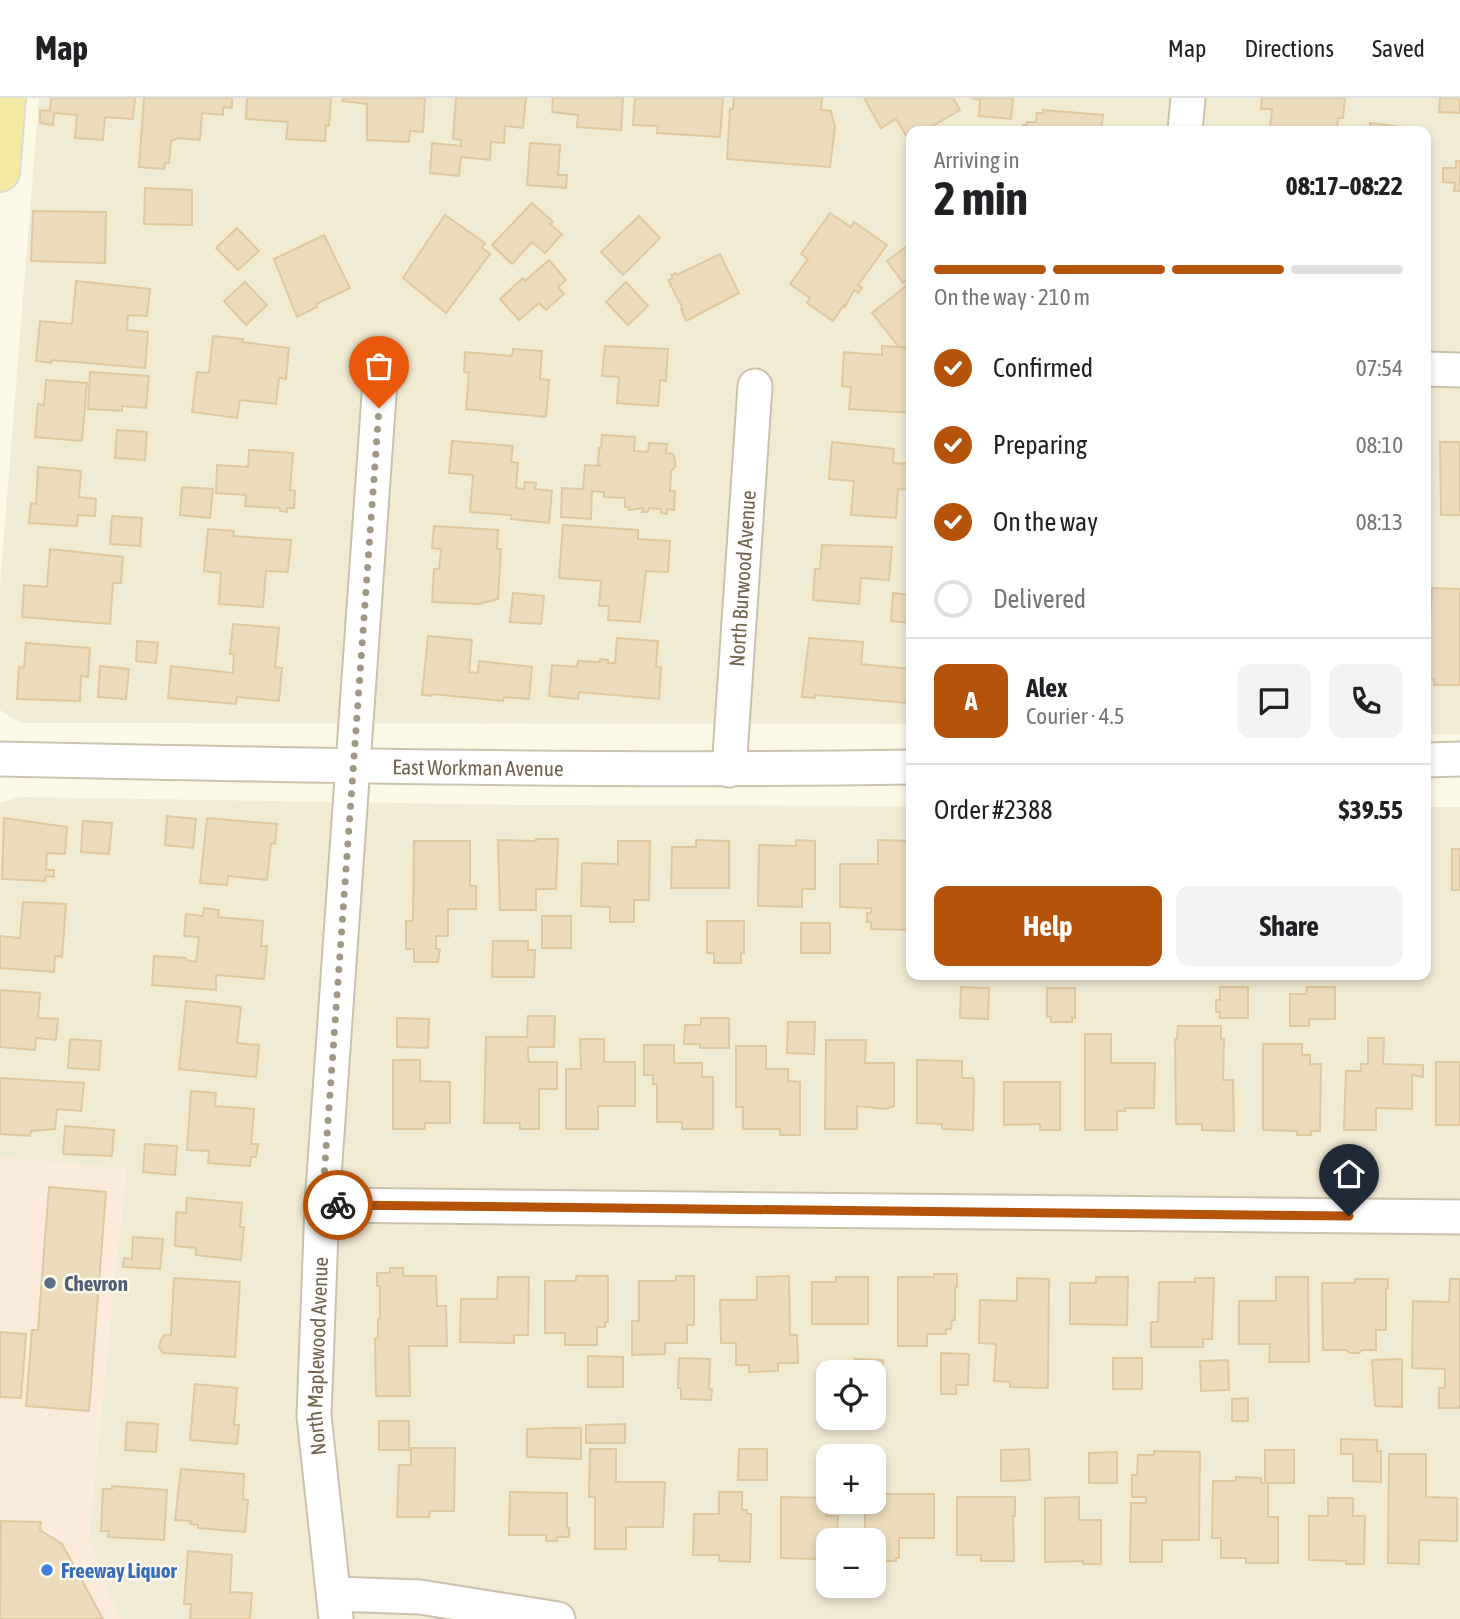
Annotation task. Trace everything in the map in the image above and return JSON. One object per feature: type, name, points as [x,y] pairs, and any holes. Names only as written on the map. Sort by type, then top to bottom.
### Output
[{"type":"main road","points":[[0,172],[6,98]]},
{"type":"street","points":[[1185,126],[1188,98]]},
{"type":"street","points":[[1431,369],[1460,370]]},
{"type":"street","name":"North Maplewood Avenue","points":[[335,1607],[313,1416],[322,1205],[380,381]]},
{"type":"street","name":"North Burwood Avenue","points":[[729,770],[755,386]]},
{"type":"street","name":"East Workman Avenue","points":[[0,759],[729,770],[906,767]]},
{"type":"street","points":[[1431,760],[1460,759]]},
{"type":"street","points":[[322,1205],[1460,1217]]},
{"type":"street","points":[[335,1607],[420,1597],[558,1619]]},
{"type":"shaded area","points":[[39,98],[1460,98],[1460,734],[1431,734],[1431,126],[906,126],[906,724],[20,723],[0,710],[0,585]]},
{"type":"shaded area","points":[[21,797],[518,805],[906,806],[906,980],[1431,980],[1431,807],[1460,807],[1460,1619],[119,1619],[88,1539],[126,1169],[0,1157],[0,803]]},
{"type":"shaded area","points":[[0,1157],[126,1169],[88,1539],[119,1619],[0,1619]]},
{"type":"building","points":[[51,98],[135,98],[133,119],[105,117],[103,140],[75,138],[77,115],[54,113],[53,125],[40,123],[40,110],[50,111]]},
{"type":"building","points":[[144,98],[232,98],[232,108],[223,107],[223,115],[202,113],[200,140],[178,138],[171,141],[169,163],[165,163],[164,169],[139,167]]},
{"type":"building","points":[[247,98],[331,98],[325,141],[286,139],[288,122],[246,119]]},
{"type":"building","points":[[343,98],[425,98],[423,132],[410,131],[409,142],[367,140],[367,104],[342,101]]},
{"type":"building","points":[[456,98],[526,98],[523,128],[505,126],[504,143],[491,142],[490,160],[461,157],[459,176],[430,173],[432,143],[461,146],[461,140],[453,139]]},
{"type":"building","points":[[553,98],[623,98],[621,130],[577,127],[578,115],[552,112]]},
{"type":"building","points":[[635,98],[723,98],[720,137],[657,133],[658,126],[633,125]]},
{"type":"building","points":[[734,98],[822,98],[821,110],[831,111],[835,127],[830,167],[727,159],[730,109],[733,109]]},
{"type":"building","points":[[864,98],[953,98],[960,110],[933,126],[906,126],[906,135],[896,119],[881,128]]},
{"type":"building","points":[[971,98],[1013,98],[1011,119],[979,116],[980,100]]},
{"type":"building","points":[[1262,98],[1345,98],[1343,118],[1338,118],[1337,126],[1270,126],[1272,109],[1261,109]]},
{"type":"building","points":[[1440,98],[1460,98],[1460,113],[1439,112]]},
{"type":"building","points":[[1043,110],[1103,115],[1102,126],[1023,126],[1027,125],[1027,122],[1036,122],[1037,113],[1043,113]]},
{"type":"building","points":[[1370,123],[1393,126],[1370,126]]},
{"type":"building","points":[[530,143],[560,145],[558,175],[567,175],[566,188],[527,185]]},
{"type":"building","points":[[1456,161],[1460,161],[1460,191],[1454,191],[1455,183],[1443,182],[1443,168],[1456,168]]},
{"type":"building","points":[[145,188],[192,190],[192,225],[144,224]]},
{"type":"building","points":[[532,203],[562,234],[545,253],[532,242],[512,264],[492,245]]},
{"type":"building","points":[[33,211],[106,212],[105,263],[31,261]]},
{"type":"building","points":[[830,213],[851,227],[854,222],[887,245],[858,285],[862,288],[858,293],[854,290],[833,321],[807,303],[810,298],[790,284],[808,259],[801,254]]},
{"type":"building","points":[[445,215],[485,243],[482,248],[490,254],[446,313],[403,278]]},
{"type":"building","points":[[639,216],[660,238],[623,275],[601,252]]},
{"type":"building","points":[[237,228],[259,251],[238,270],[216,248]]},
{"type":"building","points":[[324,235],[350,288],[316,304],[317,307],[297,317],[274,259]]},
{"type":"building","points":[[906,247],[906,281],[903,283],[887,261]]},
{"type":"building","points":[[720,254],[739,293],[686,321],[668,280],[673,278],[671,275],[677,275]]},
{"type":"building","points":[[549,260],[566,280],[558,287],[564,294],[546,310],[539,303],[519,320],[500,299],[523,278],[525,281]]},
{"type":"building","points":[[76,281],[150,289],[147,316],[128,315],[127,330],[148,332],[145,368],[36,361],[40,321],[72,324]]},
{"type":"building","points":[[245,282],[267,305],[246,325],[224,301]]},
{"type":"building","points":[[626,282],[648,306],[628,325],[606,302]]},
{"type":"building","points":[[906,286],[906,348],[899,347],[872,313]]},
{"type":"building","points":[[213,336],[289,348],[286,379],[279,378],[276,404],[240,400],[237,418],[192,412],[197,372],[209,373]]},
{"type":"building","points":[[605,346],[668,349],[666,381],[660,380],[658,406],[617,403],[619,377],[602,376]]},
{"type":"building","points":[[882,346],[906,348],[906,413],[849,409],[851,387],[842,386],[844,352],[882,355]]},
{"type":"building","points":[[513,349],[542,351],[540,379],[549,380],[546,417],[466,409],[469,373],[464,372],[465,352],[512,356]]},
{"type":"building","points":[[90,372],[149,376],[146,408],[122,406],[122,411],[88,409]]},
{"type":"building","points":[[46,380],[87,383],[82,441],[35,437],[38,404],[44,405]]},
{"type":"building","points":[[117,430],[147,432],[145,460],[115,458]]},
{"type":"building","points":[[602,435],[635,437],[634,451],[648,452],[649,443],[667,444],[666,453],[673,454],[675,460],[675,467],[671,471],[670,491],[675,491],[674,510],[667,509],[667,514],[661,513],[661,509],[649,508],[648,512],[642,512],[643,508],[629,510],[629,507],[625,507],[625,498],[604,497],[604,492],[592,491],[591,519],[561,517],[562,488],[583,489],[585,465],[600,466],[599,448]]},
{"type":"building","points":[[452,441],[513,446],[511,462],[518,463],[516,488],[524,489],[525,482],[536,483],[535,489],[552,491],[549,523],[511,519],[511,515],[470,512],[473,475],[449,473]]},
{"type":"building","points":[[832,442],[894,449],[893,463],[906,464],[906,490],[898,489],[896,518],[851,515],[854,481],[829,479]]},
{"type":"building","points":[[1440,442],[1460,442],[1460,515],[1441,515]]},
{"type":"building","points":[[249,450],[293,453],[290,490],[295,491],[294,508],[287,508],[287,512],[280,511],[280,508],[245,506],[246,495],[216,493],[217,465],[248,467]]},
{"type":"building","points":[[38,467],[81,471],[79,497],[96,499],[95,516],[78,515],[77,526],[29,523],[31,503],[36,504]]},
{"type":"building","points":[[182,487],[213,489],[210,518],[180,515]]},
{"type":"building","points":[[112,516],[142,518],[140,546],[110,544]]},
{"type":"building","points":[[563,525],[638,530],[638,539],[670,541],[668,572],[646,571],[640,622],[608,620],[609,606],[599,606],[601,581],[559,578]]},
{"type":"building","points":[[434,526],[498,530],[497,549],[501,549],[498,599],[479,604],[432,602],[434,569],[439,569],[441,549],[432,548]]},
{"type":"building","points":[[208,529],[234,531],[233,536],[291,540],[288,572],[266,571],[263,607],[219,604],[221,573],[204,571]]},
{"type":"building","points":[[822,545],[892,547],[889,580],[861,578],[859,604],[813,600],[815,569],[820,569]]},
{"type":"building","points":[[50,549],[123,557],[121,583],[113,583],[110,624],[22,617],[24,585],[47,587]]},
{"type":"building","points":[[1432,588],[1460,589],[1460,685],[1434,685],[1434,680],[1431,680]]},
{"type":"building","points":[[513,593],[544,596],[541,624],[510,622]]},
{"type":"building","points":[[893,593],[906,594],[906,622],[891,621]]},
{"type":"building","points":[[233,624],[279,628],[275,667],[282,668],[279,701],[237,697],[236,704],[168,698],[171,666],[233,673],[234,654],[230,654]]},
{"type":"building","points":[[428,636],[472,640],[469,672],[478,673],[479,661],[532,667],[529,699],[504,697],[503,701],[422,695]]},
{"type":"building","points":[[617,638],[658,641],[656,666],[661,667],[659,699],[579,692],[578,699],[549,696],[552,665],[577,667],[578,661],[600,662],[600,659],[615,663]]},
{"type":"building","points":[[809,638],[863,642],[861,664],[906,669],[906,703],[815,695],[815,698],[802,697]]},
{"type":"building","points":[[137,641],[158,643],[156,663],[136,661]]},
{"type":"building","points":[[26,643],[90,648],[88,677],[81,676],[80,701],[17,699],[19,667],[24,668]]},
{"type":"building","points":[[100,666],[129,669],[126,699],[98,697]]},
{"type":"building","points":[[167,816],[196,819],[193,848],[165,845]]},
{"type":"building","points":[[4,818],[67,827],[65,854],[47,853],[46,870],[54,870],[54,877],[46,876],[45,881],[2,879]]},
{"type":"building","points":[[207,818],[277,824],[275,844],[271,843],[267,880],[228,876],[227,885],[200,883]]},
{"type":"building","points":[[83,821],[112,823],[109,854],[81,852]]},
{"type":"building","points":[[558,839],[556,889],[536,889],[536,910],[500,910],[498,840]]},
{"type":"building","points":[[696,840],[729,841],[729,888],[671,888],[672,847],[696,847]]},
{"type":"building","points":[[796,840],[815,841],[815,889],[802,889],[802,907],[758,906],[759,845],[796,846]]},
{"type":"building","points":[[878,840],[906,841],[906,930],[871,929],[871,922],[867,922],[867,913],[871,913],[871,908],[840,907],[840,864],[878,864]]},
{"type":"building","points":[[414,841],[470,841],[470,886],[476,886],[476,909],[448,909],[448,936],[436,936],[436,949],[440,949],[438,962],[414,962],[414,949],[406,949],[406,921],[413,921]]},
{"type":"building","points":[[618,841],[650,841],[649,900],[634,900],[634,922],[610,922],[610,907],[581,906],[582,863],[618,864]]},
{"type":"building","points":[[1452,849],[1460,849],[1460,890],[1452,890]]},
{"type":"building","points":[[23,902],[66,904],[62,957],[55,956],[54,972],[0,968],[0,936],[20,938]]},
{"type":"building","points":[[204,908],[219,910],[218,917],[263,921],[261,946],[267,946],[264,979],[216,975],[216,990],[152,985],[154,956],[186,958],[196,962],[199,937],[184,936],[186,914],[203,916]]},
{"type":"building","points":[[542,916],[571,916],[571,948],[542,948]]},
{"type":"building","points":[[707,921],[744,921],[744,953],[741,953],[741,963],[714,963],[714,953],[707,953]]},
{"type":"building","points":[[801,923],[830,923],[830,953],[801,953]]},
{"type":"building","points":[[493,941],[528,941],[528,950],[535,950],[534,977],[492,977]]},
{"type":"building","points":[[961,987],[989,988],[988,1019],[960,1018]]},
{"type":"building","points":[[1220,987],[1248,987],[1248,1018],[1220,1018],[1220,1012],[1216,1012],[1216,1000],[1220,1000]]},
{"type":"building","points":[[1307,987],[1335,987],[1335,1019],[1309,1019],[1309,1026],[1290,1026],[1290,994],[1306,994]]},
{"type":"building","points":[[1047,988],[1075,988],[1075,1018],[1072,1017],[1072,1022],[1051,1022],[1051,1017],[1047,1017]]},
{"type":"building","points":[[0,990],[40,993],[38,1018],[58,1019],[56,1040],[36,1038],[35,1050],[0,1047]]},
{"type":"building","points":[[186,1001],[241,1007],[237,1043],[259,1045],[256,1077],[179,1069]]},
{"type":"building","points":[[528,1016],[555,1016],[554,1047],[528,1047],[528,1055],[529,1062],[557,1062],[557,1089],[539,1089],[539,1129],[520,1129],[520,1123],[484,1123],[486,1037],[527,1037]]},
{"type":"building","points":[[397,1018],[429,1019],[428,1048],[397,1047]]},
{"type":"building","points":[[701,1018],[729,1018],[729,1048],[700,1048],[700,1044],[684,1044],[685,1025],[701,1025]]},
{"type":"building","points":[[788,1022],[815,1022],[814,1054],[787,1053]]},
{"type":"building","points":[[1178,1026],[1221,1026],[1221,1039],[1224,1039],[1223,1080],[1233,1080],[1234,1131],[1202,1130],[1202,1124],[1176,1124],[1175,1039]]},
{"type":"building","points":[[1085,1034],[1111,1034],[1111,1063],[1155,1063],[1154,1108],[1125,1108],[1125,1111],[1117,1111],[1117,1130],[1085,1130]]},
{"type":"building","points":[[1368,1038],[1384,1038],[1383,1064],[1423,1065],[1423,1077],[1412,1075],[1412,1109],[1376,1108],[1376,1130],[1344,1130],[1346,1071],[1361,1071],[1361,1064],[1368,1064]]},
{"type":"building","points":[[70,1039],[101,1041],[99,1070],[68,1068]]},
{"type":"building","points":[[580,1039],[604,1039],[604,1062],[635,1062],[635,1106],[598,1106],[598,1129],[566,1129],[566,1069],[581,1069]]},
{"type":"building","points":[[826,1040],[866,1040],[865,1063],[894,1063],[894,1106],[886,1109],[857,1106],[857,1129],[825,1129]]},
{"type":"building","points":[[1263,1044],[1302,1044],[1302,1055],[1310,1055],[1310,1064],[1321,1064],[1320,1131],[1311,1131],[1311,1135],[1297,1135],[1297,1131],[1263,1130]]},
{"type":"building","points":[[644,1045],[674,1045],[674,1063],[702,1063],[702,1077],[713,1077],[713,1129],[682,1129],[682,1122],[657,1122],[657,1084],[653,1084],[653,1075],[644,1075]]},
{"type":"building","points":[[736,1046],[766,1046],[766,1069],[788,1069],[788,1081],[800,1082],[800,1135],[780,1135],[780,1129],[743,1129],[743,1107],[736,1107]]},
{"type":"building","points":[[393,1060],[420,1060],[420,1081],[450,1082],[450,1123],[425,1123],[425,1129],[393,1129]]},
{"type":"building","points":[[917,1060],[962,1061],[962,1078],[973,1078],[974,1082],[973,1130],[942,1129],[942,1124],[917,1123]]},
{"type":"building","points":[[1436,1062],[1460,1062],[1460,1125],[1436,1125]]},
{"type":"building","points":[[0,1078],[84,1083],[81,1111],[57,1109],[55,1129],[31,1131],[30,1136],[0,1134]]},
{"type":"building","points":[[1004,1082],[1060,1082],[1060,1130],[1040,1130],[1040,1124],[1004,1125]]},
{"type":"building","points":[[191,1091],[216,1093],[215,1106],[254,1109],[251,1144],[258,1144],[256,1157],[251,1157],[250,1166],[208,1163],[209,1151],[187,1150]]},
{"type":"building","points":[[65,1126],[114,1130],[112,1156],[63,1154]]},
{"type":"building","points":[[145,1144],[177,1146],[175,1175],[143,1172]]},
{"type":"building","points":[[49,1187],[106,1192],[89,1411],[26,1406],[32,1330],[38,1330]]},
{"type":"building","points":[[187,1198],[242,1203],[240,1227],[244,1227],[241,1260],[196,1255],[196,1248],[175,1246],[176,1212],[186,1213]]},
{"type":"building","points":[[133,1237],[163,1239],[160,1269],[123,1267],[124,1258],[132,1259]]},
{"type":"building","points":[[390,1268],[403,1268],[403,1276],[436,1276],[437,1306],[446,1306],[447,1346],[409,1346],[410,1396],[376,1396],[375,1338],[378,1338],[380,1319],[380,1286],[377,1286],[377,1273],[390,1273]]},
{"type":"building","points":[[934,1274],[957,1274],[955,1320],[952,1320],[951,1329],[946,1329],[946,1334],[927,1334],[927,1346],[898,1346],[898,1277],[934,1277]]},
{"type":"building","points":[[576,1276],[608,1276],[608,1322],[605,1322],[605,1327],[597,1327],[597,1345],[565,1345],[565,1333],[545,1333],[545,1281],[576,1281]]},
{"type":"building","points":[[676,1276],[694,1276],[694,1325],[687,1325],[687,1343],[665,1343],[665,1354],[632,1355],[632,1321],[639,1321],[639,1281],[676,1281]]},
{"type":"building","points":[[789,1276],[790,1335],[797,1335],[798,1363],[778,1363],[778,1371],[749,1372],[749,1365],[736,1365],[736,1343],[721,1343],[720,1300],[757,1300],[757,1277]]},
{"type":"building","points":[[498,1277],[529,1277],[528,1335],[514,1335],[514,1343],[460,1342],[461,1299],[497,1299]]},
{"type":"building","points":[[836,1277],[868,1277],[868,1324],[812,1324],[812,1282],[836,1282]]},
{"type":"building","points":[[1096,1277],[1128,1277],[1127,1325],[1070,1324],[1070,1283],[1096,1283]]},
{"type":"building","points":[[1276,1277],[1308,1277],[1309,1362],[1269,1362],[1270,1344],[1239,1344],[1239,1301],[1276,1301]]},
{"type":"building","points":[[174,1278],[240,1282],[235,1357],[163,1353],[159,1347],[161,1340],[164,1335],[171,1335]]},
{"type":"building","points":[[1017,1278],[1049,1279],[1048,1388],[1010,1387],[1010,1382],[994,1381],[996,1344],[979,1343],[980,1300],[1017,1301]]},
{"type":"building","points":[[1195,1278],[1214,1278],[1212,1339],[1203,1339],[1203,1347],[1151,1347],[1151,1322],[1158,1322],[1159,1282],[1195,1282]]},
{"type":"building","points":[[1355,1279],[1388,1279],[1386,1330],[1376,1330],[1376,1350],[1350,1353],[1346,1350],[1323,1350],[1322,1283],[1355,1283]]},
{"type":"building","points":[[1450,1279],[1460,1279],[1460,1408],[1439,1408],[1439,1388],[1445,1388],[1445,1369],[1412,1368],[1413,1301],[1449,1302]]},
{"type":"building","points":[[0,1332],[26,1334],[21,1398],[0,1397]]},
{"type":"building","points":[[941,1353],[969,1354],[968,1385],[956,1385],[956,1394],[941,1394]]},
{"type":"building","points":[[588,1356],[623,1357],[623,1387],[588,1387]]},
{"type":"building","points":[[679,1358],[710,1359],[711,1400],[681,1399],[681,1388],[678,1388]]},
{"type":"building","points":[[1113,1358],[1142,1358],[1142,1389],[1113,1389]]},
{"type":"building","points":[[1402,1359],[1402,1407],[1375,1406],[1372,1360]]},
{"type":"building","points":[[1228,1360],[1229,1390],[1201,1391],[1200,1361]]},
{"type":"building","points":[[195,1384],[237,1388],[234,1425],[239,1425],[237,1444],[190,1440]]},
{"type":"building","points":[[1248,1398],[1248,1421],[1232,1421],[1232,1399]]},
{"type":"building","points":[[379,1421],[409,1421],[409,1450],[379,1450]]},
{"type":"building","points":[[127,1422],[158,1424],[156,1452],[125,1450]]},
{"type":"building","points":[[625,1424],[625,1443],[586,1443],[586,1425]]},
{"type":"building","points":[[581,1428],[581,1459],[527,1457],[527,1429]]},
{"type":"building","points":[[1341,1439],[1377,1440],[1377,1451],[1381,1451],[1381,1482],[1353,1481],[1353,1454],[1341,1454]]},
{"type":"building","points":[[411,1448],[455,1448],[454,1511],[430,1511],[429,1517],[397,1517],[399,1465],[411,1465]]},
{"type":"building","points":[[590,1449],[616,1449],[616,1482],[665,1482],[663,1527],[626,1527],[626,1549],[595,1549],[595,1497],[589,1497]]},
{"type":"building","points":[[739,1449],[767,1449],[767,1480],[738,1480]]},
{"type":"building","points":[[1029,1449],[1030,1480],[1001,1481],[1001,1450]]},
{"type":"building","points":[[1265,1450],[1294,1450],[1294,1483],[1268,1483],[1268,1517],[1278,1517],[1278,1563],[1246,1563],[1246,1558],[1221,1558],[1221,1538],[1212,1538],[1213,1481],[1236,1481],[1236,1477],[1261,1478],[1261,1483],[1265,1483]]},
{"type":"building","points":[[1154,1451],[1200,1452],[1199,1540],[1162,1540],[1162,1562],[1130,1562],[1131,1503],[1146,1503],[1146,1497],[1132,1497],[1132,1475],[1137,1475],[1138,1455],[1154,1455]]},
{"type":"building","points":[[1117,1452],[1117,1483],[1089,1483],[1089,1453]]},
{"type":"building","points":[[1389,1454],[1426,1454],[1426,1497],[1457,1498],[1457,1541],[1419,1540],[1419,1564],[1388,1563]]},
{"type":"building","points":[[181,1469],[244,1474],[243,1499],[248,1500],[245,1532],[198,1528],[198,1525],[190,1524],[191,1521],[175,1520]]},
{"type":"building","points":[[112,1486],[167,1490],[164,1540],[108,1537],[109,1531],[101,1531],[103,1489],[112,1489]]},
{"type":"building","points":[[510,1492],[567,1493],[569,1537],[546,1541],[546,1535],[509,1535]]},
{"type":"building","points":[[719,1492],[742,1492],[742,1510],[751,1514],[750,1562],[719,1561],[719,1555],[693,1555],[694,1514],[719,1514]]},
{"type":"building","points":[[886,1494],[934,1494],[934,1538],[899,1538],[899,1558],[896,1558],[896,1561],[886,1561],[886,1528],[865,1528],[865,1514],[886,1514]]},
{"type":"building","points":[[781,1497],[816,1498],[816,1514],[838,1516],[838,1528],[816,1528],[816,1559],[781,1558]]},
{"type":"building","points":[[957,1497],[1015,1497],[1014,1561],[981,1561],[981,1555],[957,1555]]},
{"type":"building","points":[[1079,1497],[1079,1520],[1101,1520],[1101,1564],[1083,1564],[1083,1561],[1045,1562],[1045,1498]]},
{"type":"building","points":[[1328,1498],[1353,1498],[1353,1516],[1365,1516],[1364,1564],[1309,1560],[1309,1516],[1328,1516]]},
{"type":"building","points":[[1,1521],[41,1522],[40,1530],[62,1544],[103,1619],[0,1619]]},
{"type":"building","points":[[188,1551],[232,1555],[230,1592],[252,1593],[250,1619],[190,1619],[191,1604],[184,1604]]},
{"type":"way so far","points":[[338,1205],[322,1205],[379,408]]},
{"type":"place","name":"Chevron","points":[[50,1283]]},
{"type":"place","name":"Freeway Liquor","points":[[47,1570]]},
{"type":"route","points":[[338,1205],[1349,1216]]}]
